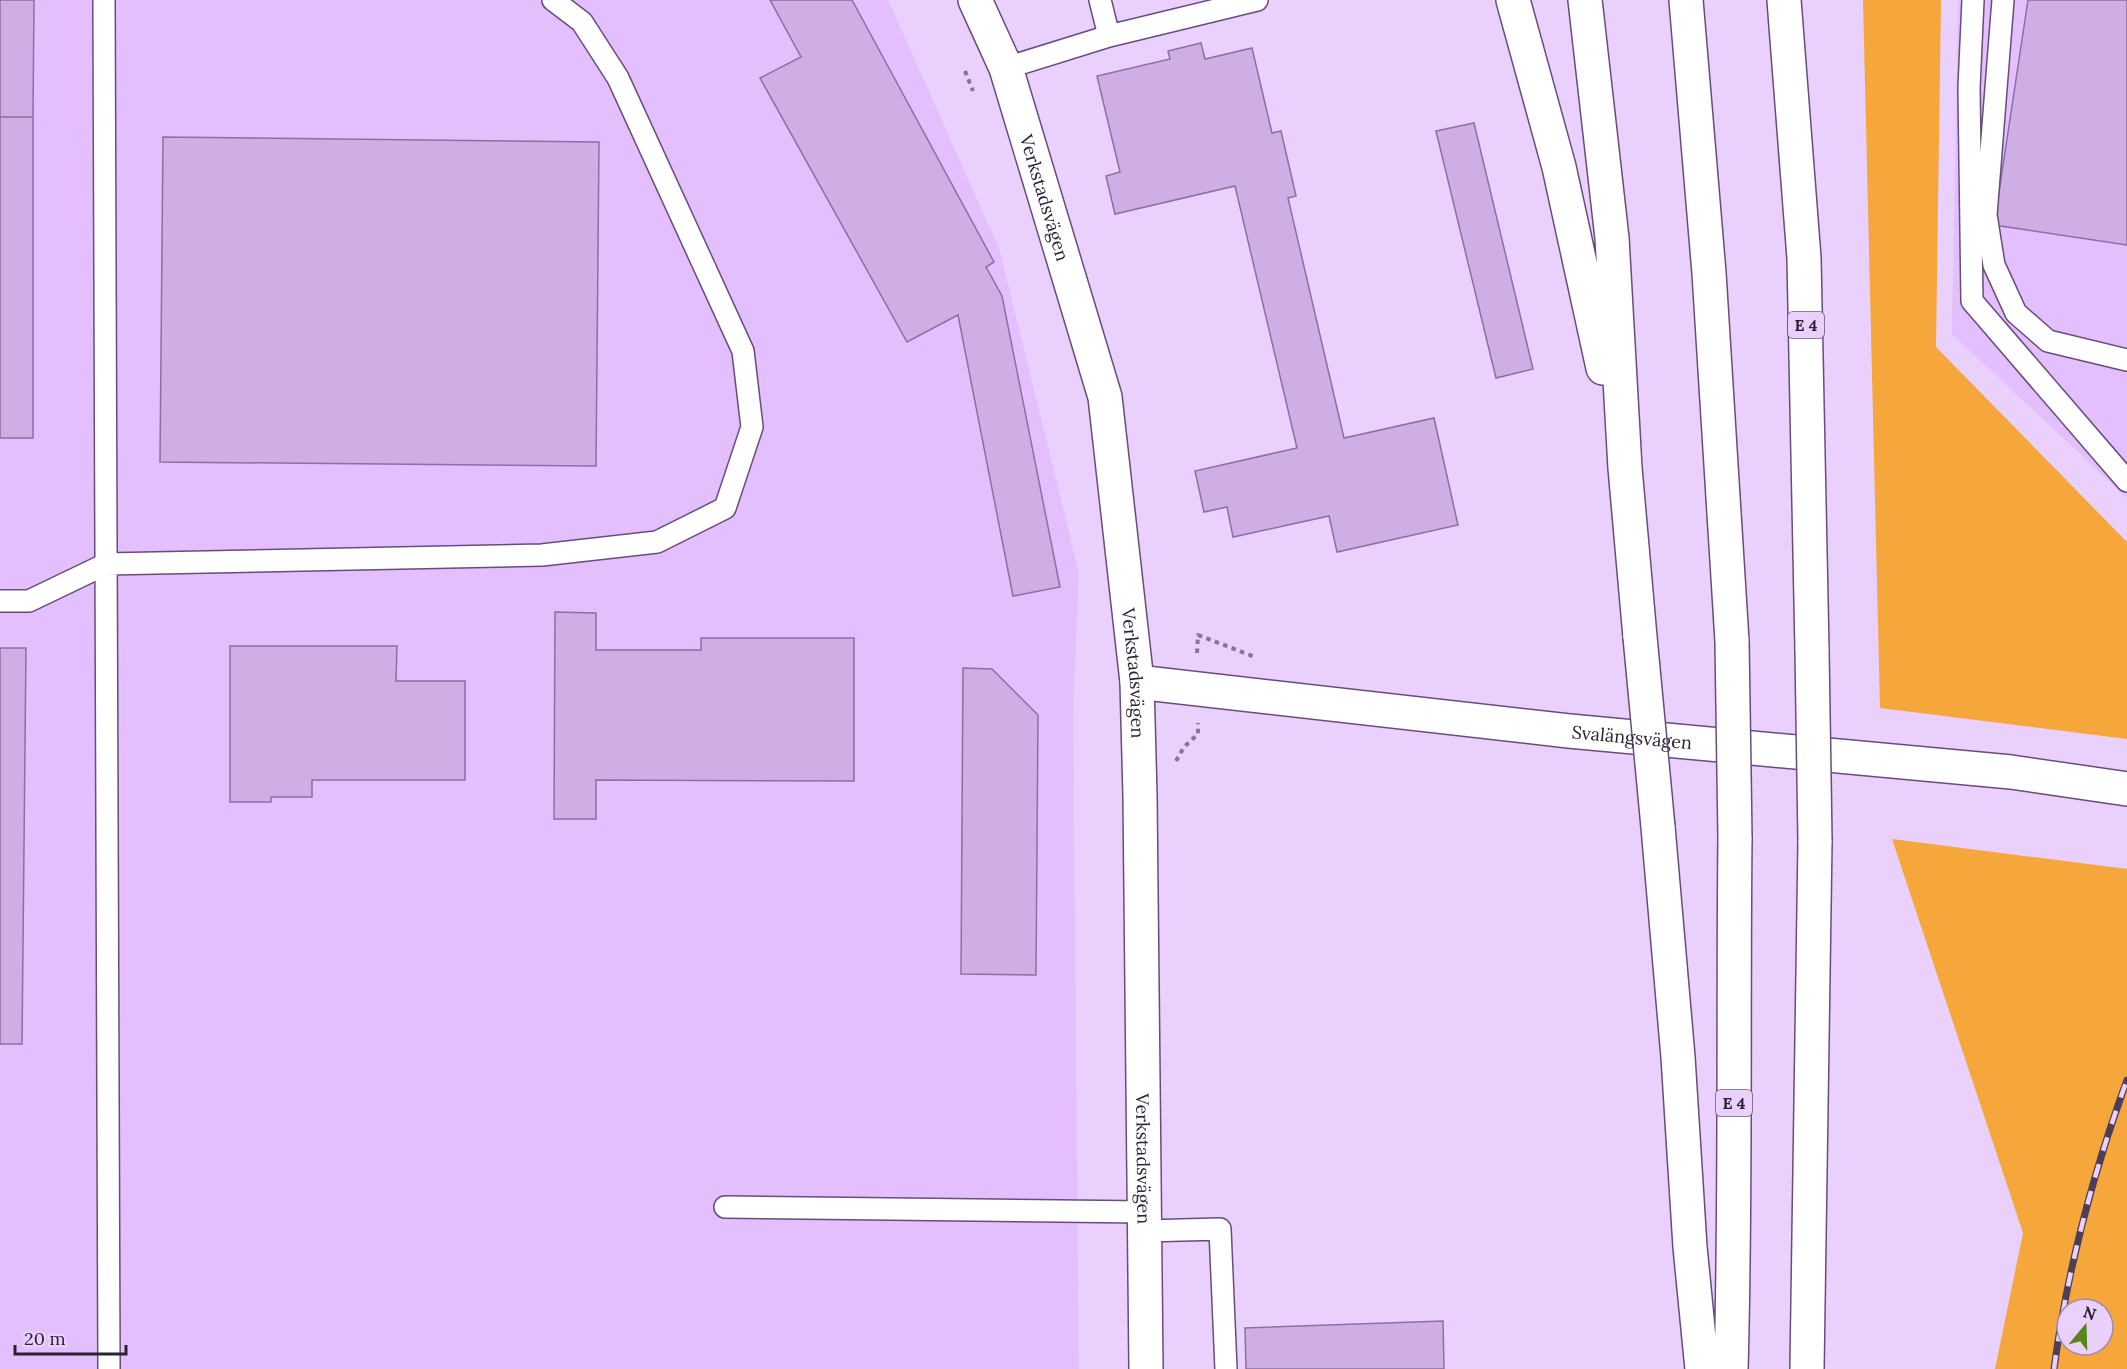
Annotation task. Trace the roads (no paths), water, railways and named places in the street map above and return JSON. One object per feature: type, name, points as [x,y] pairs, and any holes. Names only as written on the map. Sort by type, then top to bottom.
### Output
[{"type":"main road","name":"Verkstadsvägen","points":[[975,0],[1006,68],[1105,397],[1137,682],[1146,1369]]},
{"type":"main road","points":[[1513,0],[1559,167],[1625,468]]},
{"type":"main road","points":[[1585,0],[1612,238],[1625,468],[1678,1057],[1690,1247],[1702,1369]]},
{"type":"main road","name":"E 4","points":[[1686,0],[1709,273],[1732,640],[1735,838],[1733,1047],[1735,1248],[1731,1369]]},
{"type":"main road","name":"E 4","points":[[1784,0],[1804,258],[1812,650],[1815,841],[1808,1369]]},
{"type":"main road","name":"Svalängsvägen","points":[[1137,682],[1569,732],[2011,772],[2127,789]]},
{"type":"lane","points":[[104,0],[109,1369]]},
{"type":"lane","points":[[0,601],[29,601],[106,564],[542,555],[657,542],[725,508],[752,428],[743,351],[618,78],[582,22],[553,0]]},
{"type":"lane","points":[[1100,0],[1109,36]]},
{"type":"lane","points":[[1006,68],[1109,36],[1257,0]]},
{"type":"lane","points":[[1973,0],[1969,88],[1972,301],[2127,482]]},
{"type":"lane","points":[[2003,0],[1986,215],[1994,265],[2016,313],[2049,341],[2127,360]]},
{"type":"lane","points":[[725,1207],[1144,1222],[1220,1229],[1226,1369]]},
{"type":"railway","points":[[2054,1369],[2066,1296],[2092,1186],[2127,1080]]}]
